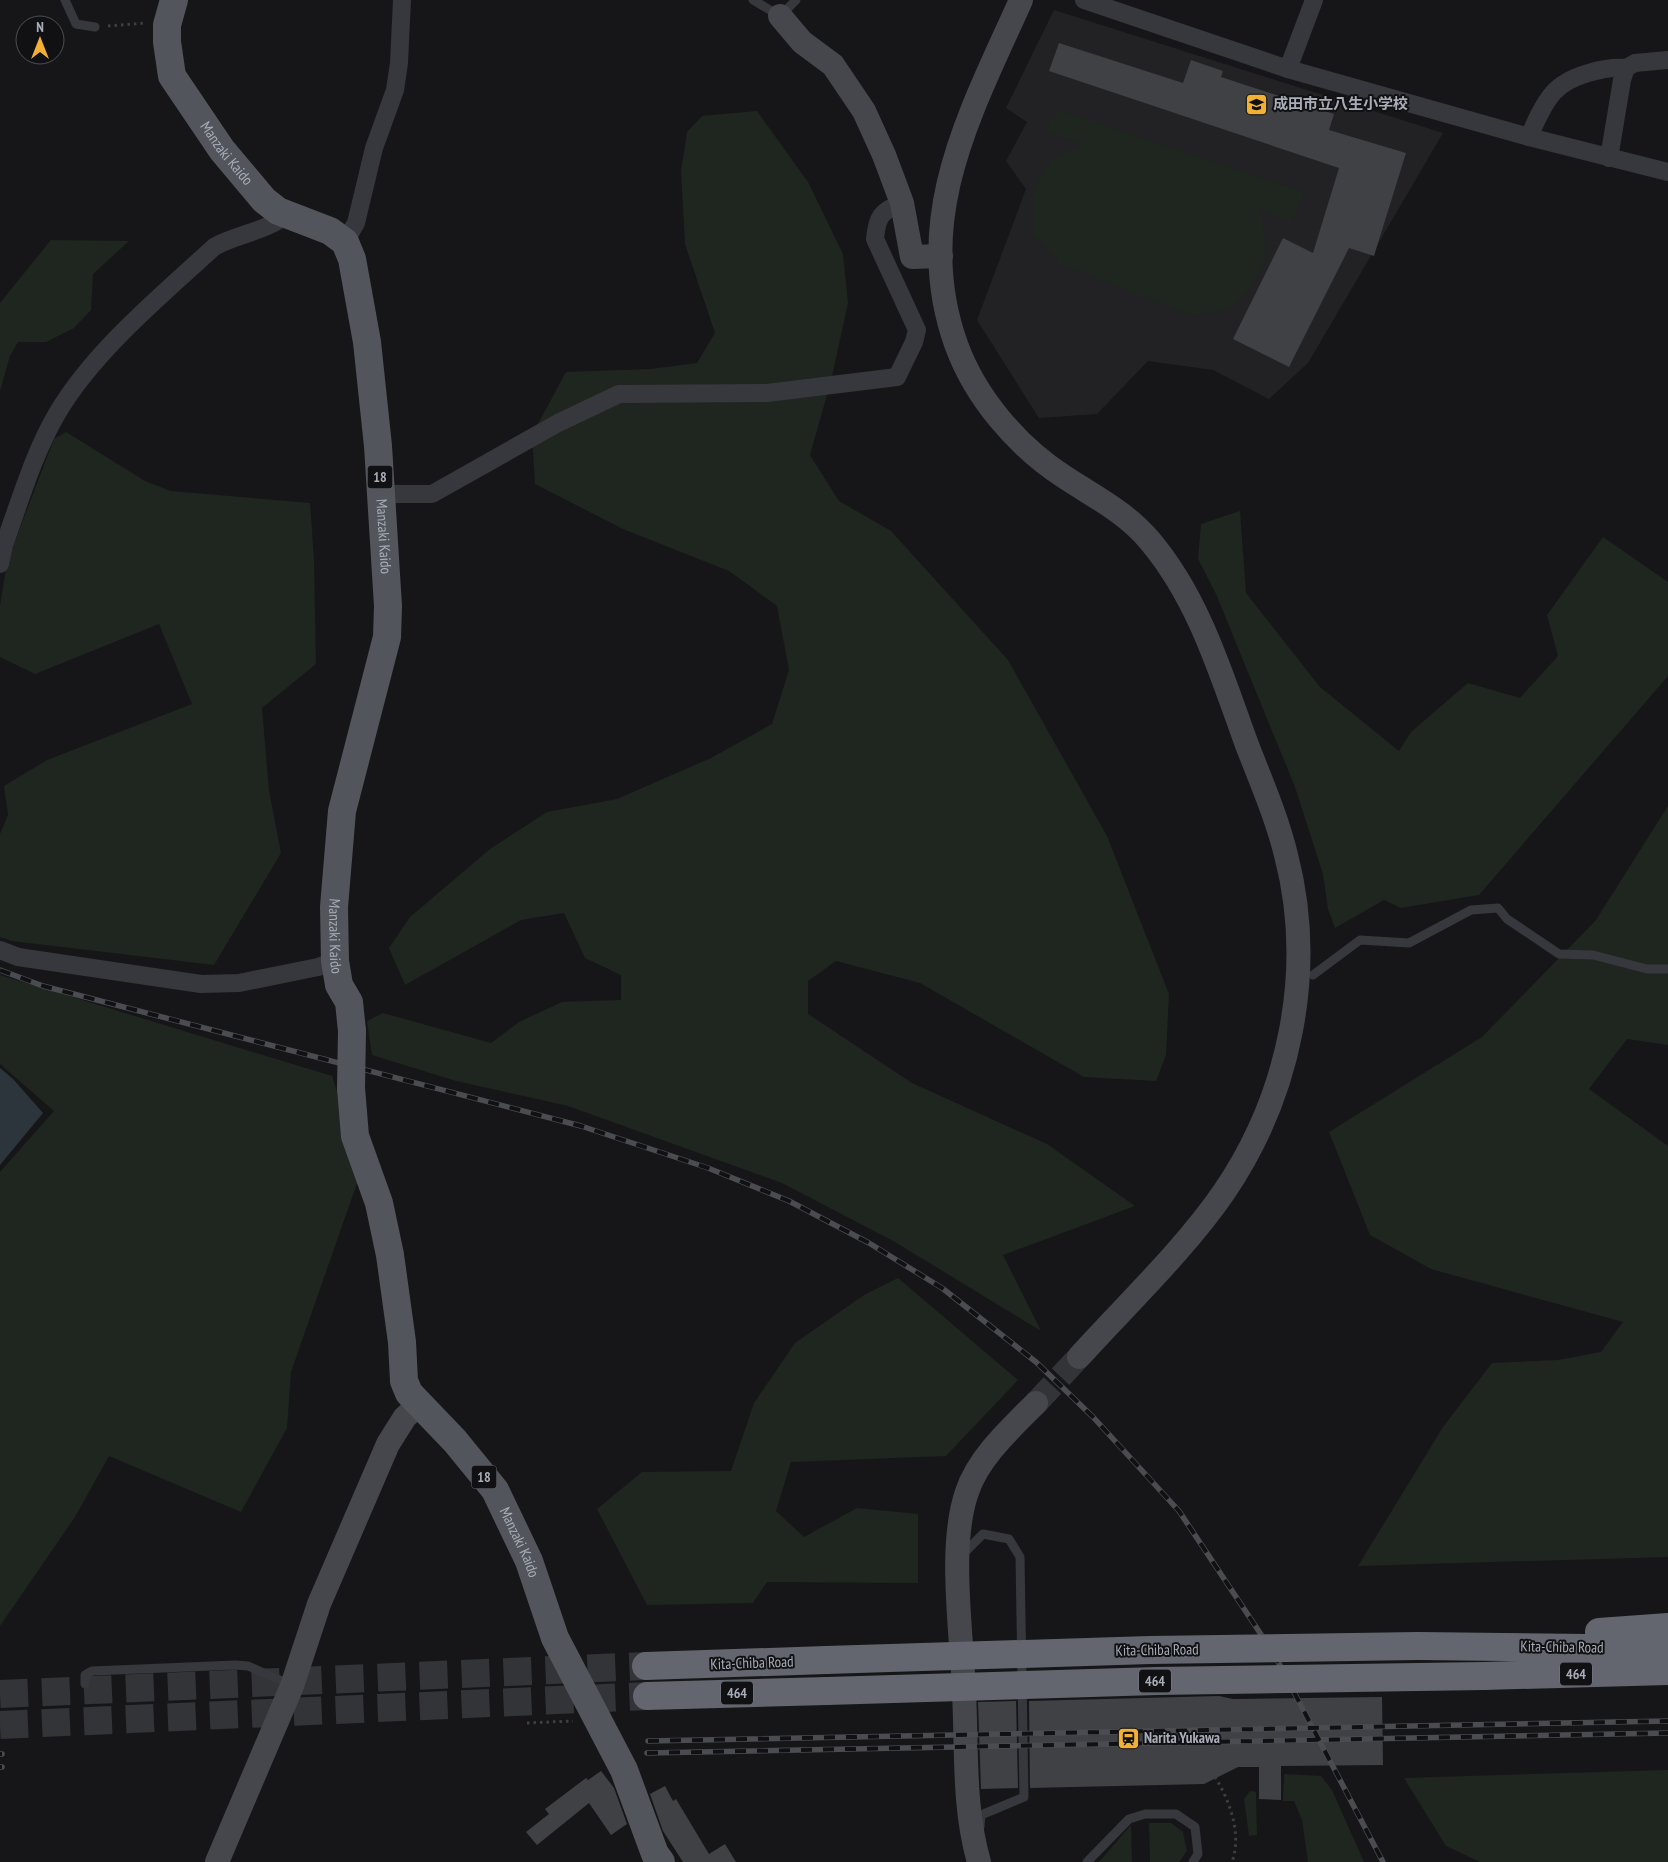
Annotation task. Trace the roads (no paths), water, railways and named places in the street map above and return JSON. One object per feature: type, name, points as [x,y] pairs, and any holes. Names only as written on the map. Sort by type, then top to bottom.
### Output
[{"type":"highway","points":[[1463,1645],[1668,1627]]},
{"type":"highway","name":"Kita-Chiba Road","points":[[646,1666],[1150,1650],[1463,1645],[1668,1649]]},
{"type":"highway","name":"Kita-Chiba Road","points":[[647,1696],[1166,1680],[1484,1676],[1668,1671]]},
{"type":"highway","points":[[1530,1675],[1668,1685]]},
{"type":"main road","name":"Manzaki Kaido","points":[[174,0],[167,25],[166,42],[172,76],[222,150],[264,200],[278,211],[330,231],[345,242],[352,259],[373,383],[388,606],[387,637],[342,811],[334,908],[335,961],[339,985],[349,1002],[352,1031],[351,1088],[356,1136],[380,1203],[390,1255],[402,1342],[404,1381],[409,1393],[419,1405],[454,1440],[495,1490],[529,1560],[555,1638],[624,1770],[656,1854],[661,1862]]},
{"type":"street","points":[[345,242],[356,223],[374,148],[395,90],[399,63],[402,0]]},
{"type":"street","points":[[1021,0],[975,98],[957,149],[944,195],[941,256],[943,296],[956,345],[975,384],[996,414],[1037,457],[1120,513],[1147,537],[1170,566],[1188,596],[1210,644],[1278,826],[1294,893],[1299,940],[1299,980],[1283,1067],[1265,1119],[1246,1157],[1222,1194],[1190,1235],[1080,1356]]},
{"type":"street","points":[[1084,0],[1288,70],[1529,137],[1668,172]]},
{"type":"street","points":[[1288,70],[1314,0]]},
{"type":"street","points":[[788,8],[802,42],[833,65],[864,110],[902,203],[912,256],[941,256]]},
{"type":"street","points":[[1529,137],[1553,93],[1563,85],[1602,69],[1626,68],[1635,64],[1668,60]]},
{"type":"street","points":[[1609,158],[1622,80],[1626,68]]},
{"type":"street","points":[[381,494],[432,494],[558,423],[619,394],[767,393],[898,377],[914,342],[917,330],[875,239],[876,225],[883,211],[902,203]]},
{"type":"street","points":[[0,564],[4,545],[46,436],[58,411],[90,365],[214,247],[229,238],[268,227],[279,220],[278,211]]},
{"type":"street","points":[[0,950],[18,957],[201,984],[239,983],[318,967],[335,961]]},
{"type":"street","points":[[978,1858],[968,1797],[958,1558],[960,1527],[967,1492],[984,1461],[1036,1403]]},
{"type":"street","points":[[217,1862],[292,1686],[320,1604],[388,1444],[405,1417],[419,1405]]},
{"type":"lane","points":[[65,0],[76,24],[95,27]]},
{"type":"lane","points":[[753,0],[788,8]]},
{"type":"lane","points":[[1313,975],[1360,940],[1409,943],[1471,910],[1498,908],[1507,919],[1560,954],[1593,955],[1647,970],[1668,969]]},
{"type":"lane","points":[[958,1558],[983,1534],[1008,1539],[1020,1557],[1024,1797],[981,1815],[978,1858]]},
{"type":"lane","points":[[85,1684],[85,1675],[92,1671],[235,1665],[248,1666],[292,1686]]},
{"type":"lane","points":[[1088,1862],[1129,1819],[1145,1814],[1176,1814],[1195,1827],[1198,1854],[1193,1862]]},
{"type":"tunnel","points":[[1036,1403],[1079,1357]]},
{"type":"tunnel","points":[[0,1694],[646,1666]]},
{"type":"tunnel","points":[[0,1725],[647,1696]]},
{"type":"railway","points":[[0,970],[43,986],[581,1126],[708,1168],[789,1201],[869,1243],[942,1288],[1036,1362],[1093,1417],[1179,1511],[1274,1654],[1383,1862]]},
{"type":"railway","points":[[648,1741],[1668,1721]]},
{"type":"railway","points":[[647,1753],[1668,1733]]},
{"type":"place","name":"成田市立八生小学校","points":[[1257,104]]},
{"type":"place","name":"Narita Yukawa","points":[[1128,1738]]}]
